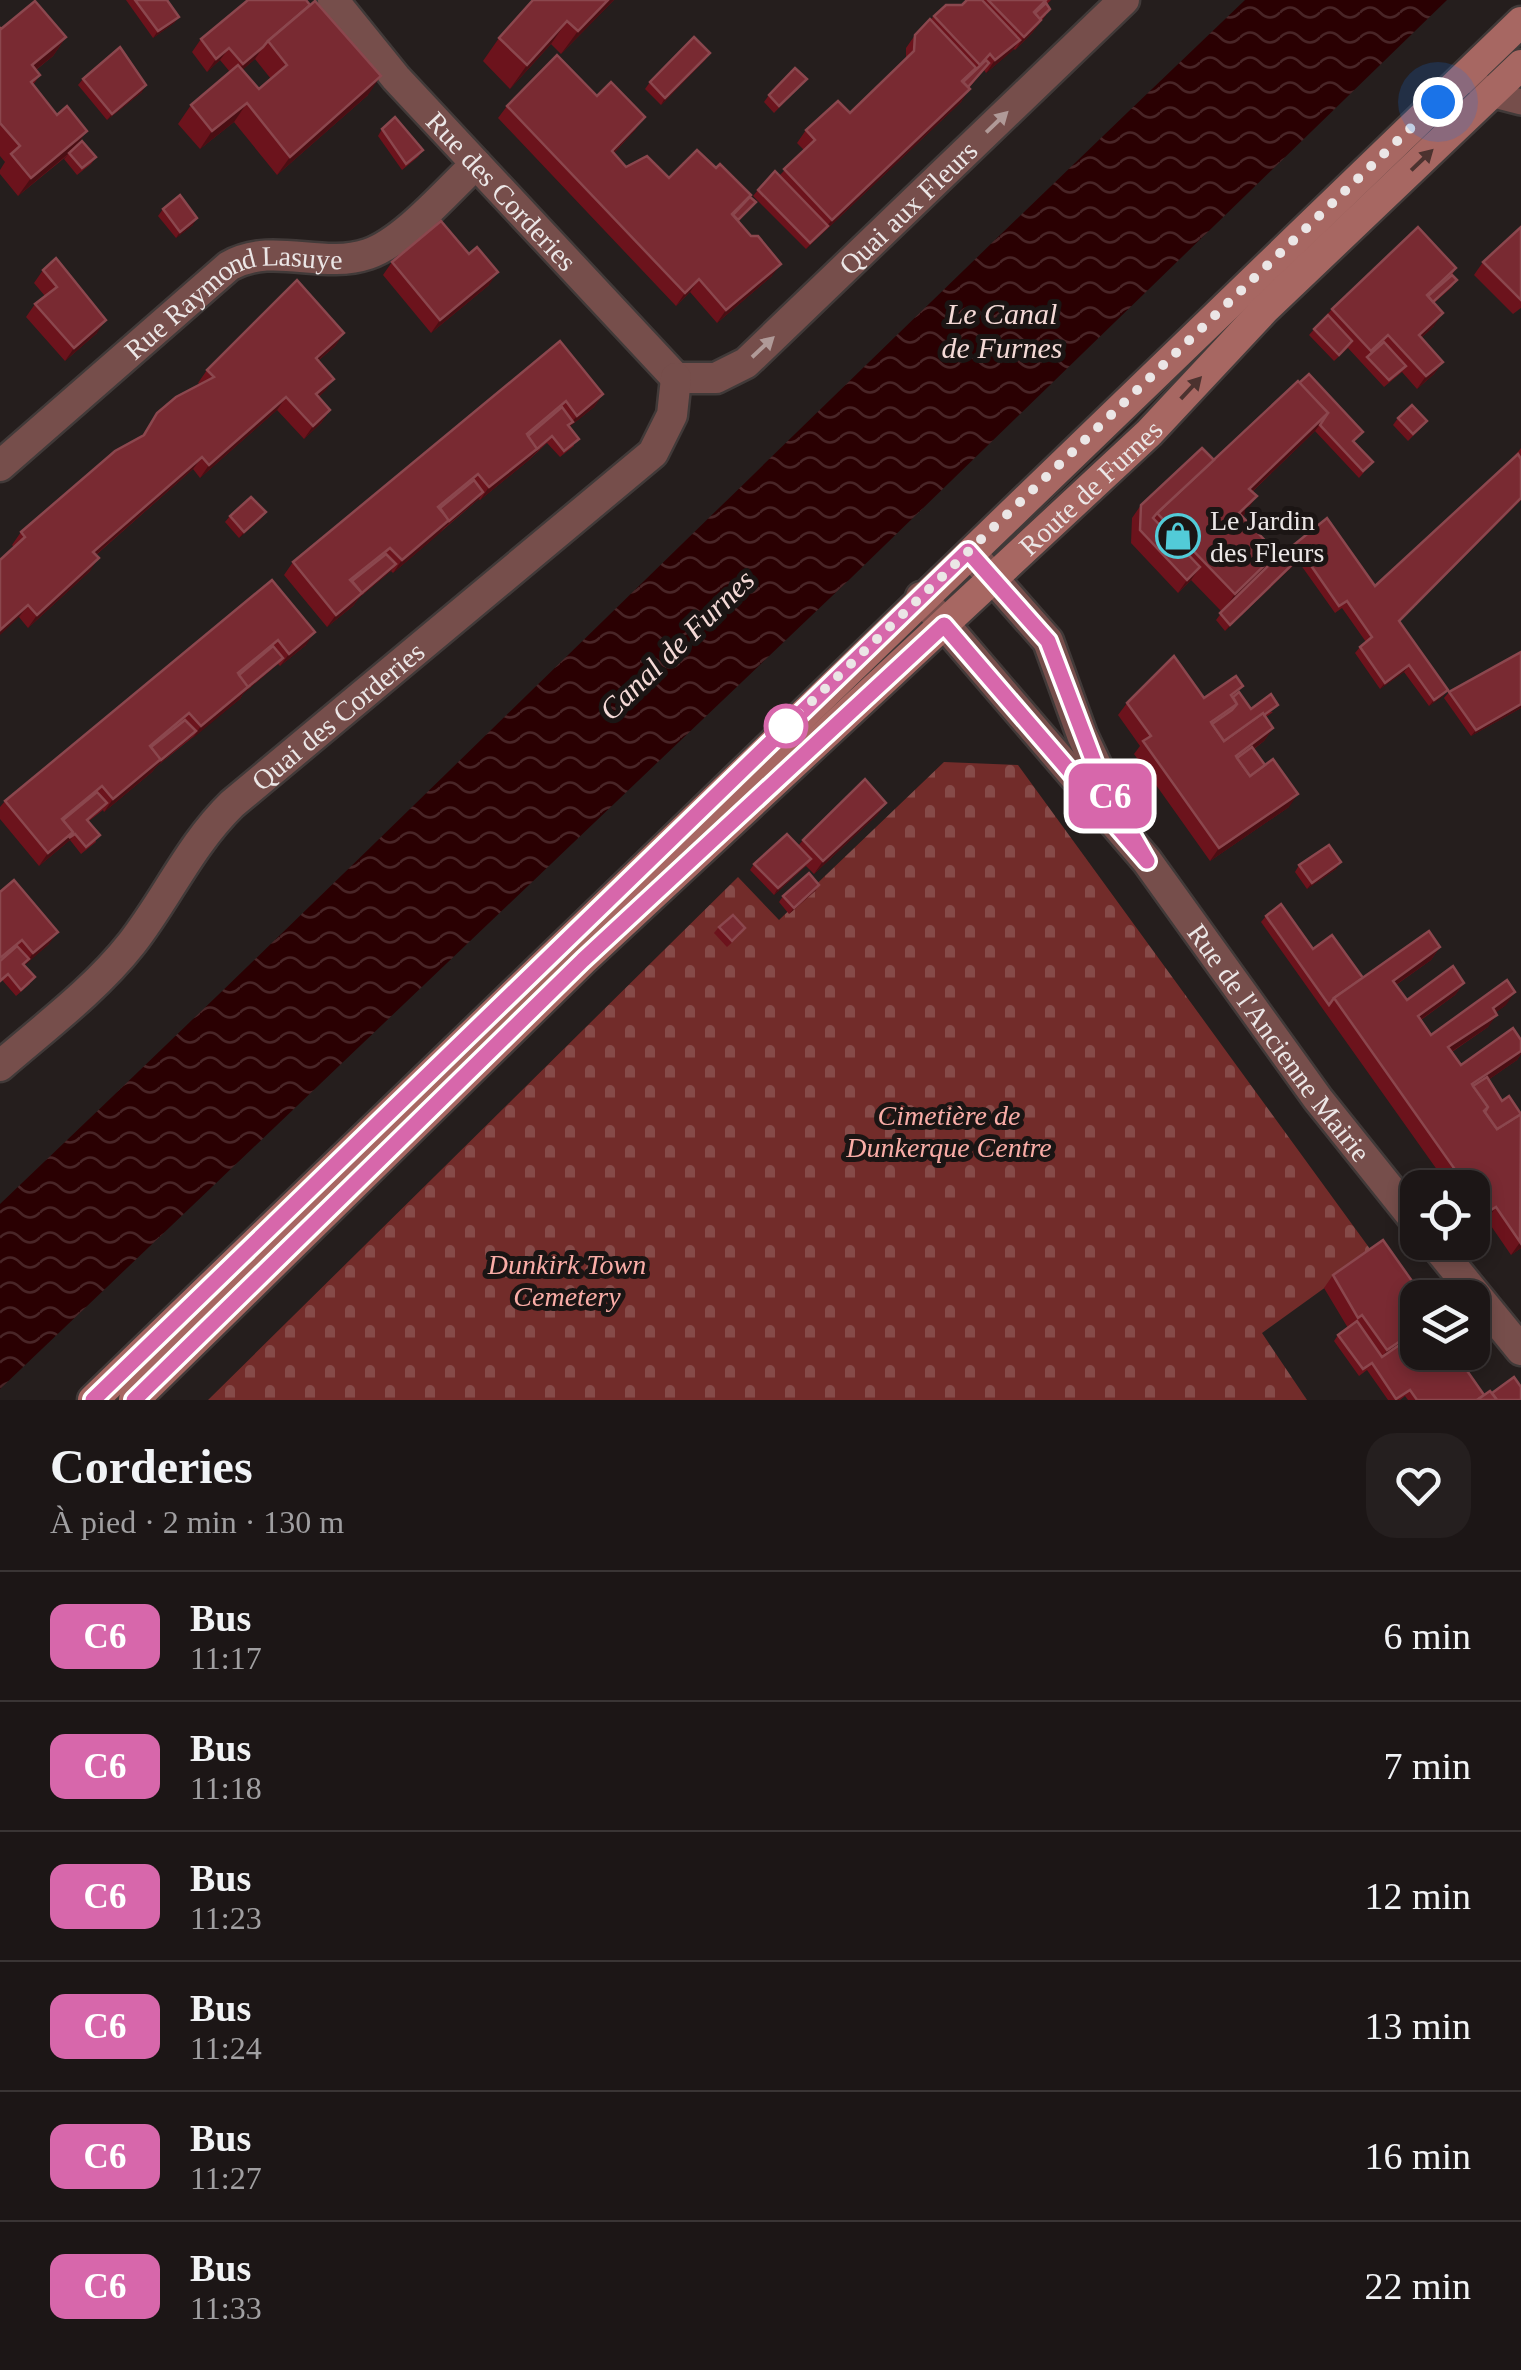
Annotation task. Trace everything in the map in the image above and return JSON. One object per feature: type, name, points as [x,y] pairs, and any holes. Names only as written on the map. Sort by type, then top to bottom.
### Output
[{"type":"main road","name":"Route de Furnes","points":[[92,1400],[968,551],[1521,22]]},
{"type":"main road","name":"Route de Furnes","points":[[134,1400],[583,960],[1149,433],[1264,310],[1521,65]]},
{"type":"street","name":"Rue des Corderies","points":[[333,0],[386,67],[676,378]]},
{"type":"street","name":"Quai aux Fleurs","points":[[676,378],[716,378],[746,363],[1124,0]]},
{"type":"street","name":"Rue Raymond Lasuye","points":[[0,466],[229,266],[252,254],[367,254],[395,238],[476,164]]},
{"type":"street","name":"Quai des Corderies","points":[[0,1066],[112,967],[144,928],[202,836],[232,804],[653,453],[672,415],[676,378]]},
{"type":"street","name":"Rue de l'Ancienne Mairie","points":[[968,551],[1040,629],[1054,653],[1102,783],[1147,861]]},
{"type":"street","name":"Rue de l'Ancienne Mairie","points":[[921,598],[1147,861],[1318,1099],[1400,1202]]},
{"type":"street","points":[[1448,1260],[1521,1350]]},
{"type":"lane","points":[[1467,74],[1490,94],[1521,102]]},
{"type":"green space","name":"Cimetière de Dunkerque Centre","points":[[944,762],[1018,765],[1373,1253],[1262,1333],[1307,1400],[208,1400],[738,877],[779,920]]},
{"type":"water","name":"Le Canal de Furnes","points":[[1245,0],[1447,0],[851,578],[0,1389],[0,1204]]},
{"type":"building","points":[[135,0],[167,0],[179,17],[158,31]]},
{"type":"building","points":[[248,0],[306,0],[310,5],[243,64],[229,48],[216,59],[201,39]]},
{"type":"building","points":[[533,0],[608,0],[578,31],[567,21],[527,65],[499,38]]},
{"type":"building","points":[[967,0],[982,0],[1020,40],[995,60],[990,54],[980,65],[934,16],[946,5],[962,5]]},
{"type":"building","points":[[988,0],[1046,0],[1034,12],[1041,20],[1024,37]]},
{"type":"building","points":[[35,1],[66,37],[32,65],[40,75],[31,82],[57,115],[67,106],[87,131],[31,178],[11,154],[20,146],[0,123],[0,28]]},
{"type":"building","points":[[315,1],[381,76],[290,157],[247,103],[212,131],[191,105],[238,65],[259,89],[287,65],[268,41]]},
{"type":"building","points":[[1046,3],[1050,9],[1040,19],[1035,13]]},
{"type":"building","points":[[930,19],[976,68],[962,81],[970,89],[832,220],[784,169],[815,140],[806,130],[838,101],[850,113],[914,51],[915,35]]},
{"type":"building","points":[[694,37],[710,53],[665,98],[650,82]]},
{"type":"building","points":[[120,47],[146,85],[112,114],[83,79]]},
{"type":"building","points":[[557,55],[597,96],[611,82],[645,117],[612,151],[626,167],[647,156],[669,178],[697,150],[716,168],[720,164],[751,195],[732,214],[751,236],[758,236],[781,264],[726,310],[699,279],[685,293],[507,106]]},
{"type":"building","points":[[986,60],[989,63],[968,87],[963,82]]},
{"type":"building","points":[[795,68],[807,79],[779,106],[769,95]]},
{"type":"building","points":[[395,117],[423,150],[406,164],[382,129]]},
{"type":"building","points":[[82,141],[96,157],[82,168],[69,153]]},
{"type":"building","points":[[775,171],[828,226],[810,243],[758,190]]},
{"type":"building","points":[[180,195],[197,218],[180,232],[163,209]]},
{"type":"building","points":[[750,197],[756,202],[738,220],[733,215]]},
{"type":"building","points":[[441,221],[469,254],[477,247],[498,272],[440,320],[392,262]]},
{"type":"building","points":[[1418,227],[1456,268],[1427,295],[1443,313],[1419,335],[1443,362],[1426,376],[1388,335],[1371,351],[1332,309]]},
{"type":"building","points":[[1521,227],[1521,300],[1483,262]]},
{"type":"building","points":[[56,258],[106,320],[74,348],[35,304],[57,287],[43,270]]},
{"type":"building","points":[[1452,275],[1457,280],[1433,302],[1428,296]]},
{"type":"building","points":[[297,280],[344,333],[316,358],[334,379],[316,394],[330,410],[313,426],[286,397],[209,465],[202,457],[93,552],[99,558],[37,615],[28,605],[0,630],[0,560],[25,537],[21,532],[115,451],[144,435],[157,413],[176,397],[214,377],[207,370]]},
{"type":"building","points":[[1328,315],[1352,341],[1339,355],[1314,329]]},
{"type":"building","points":[[560,341],[603,394],[577,416],[566,401],[527,434],[538,448],[489,487],[478,474],[438,507],[449,520],[402,560],[390,548],[350,580],[362,593],[336,615],[293,562]]},
{"type":"building","points":[[1384,342],[1406,366],[1389,380],[1367,357]]},
{"type":"building","points":[[1309,374],[1363,432],[1353,441],[1373,462],[1363,471],[1320,425],[1328,413],[1299,383]]},
{"type":"building","points":[[1298,381],[1328,413],[1249,489],[1257,496],[1239,513],[1277,553],[1235,594],[1157,513]]},
{"type":"building","points":[[1412,405],[1427,421],[1413,434],[1398,418]]},
{"type":"building","points":[[562,407],[573,422],[568,425],[579,439],[564,451],[552,436],[537,449],[528,436]]},
{"type":"building","points":[[1202,448],[1214,460],[1153,518],[1200,567],[1187,580],[1140,530],[1141,505]]},
{"type":"building","points":[[1518,454],[1521,498],[1399,621],[1448,690],[1434,700],[1409,665],[1385,683],[1360,647],[1372,637],[1347,601],[1339,606],[1303,554],[1230,625],[1220,613],[1269,565],[1327,518],[1375,586]]},
{"type":"building","points":[[474,480],[483,492],[449,521],[440,508]]},
{"type":"building","points":[[251,497],[266,512],[244,532],[230,516]]},
{"type":"building","points":[[386,554],[396,564],[362,593],[352,581]]},
{"type":"building","points":[[272,580],[315,632],[289,654],[278,640],[238,673],[249,686],[201,726],[189,713],[150,746],[161,759],[113,799],[102,786],[62,819],[73,832],[48,853],[5,801]]},
{"type":"building","points":[[273,646],[283,658],[248,687],[239,675]]},
{"type":"building","points":[[1521,652],[1521,704],[1476,730],[1449,692]]},
{"type":"building","points":[[1174,656],[1204,698],[1236,676],[1243,686],[1231,695],[1237,704],[1211,722],[1224,741],[1263,713],[1273,728],[1236,756],[1250,776],[1273,759],[1298,794],[1219,848],[1143,741],[1151,736],[1127,703]]},
{"type":"building","points":[[1239,692],[1251,709],[1271,694],[1278,705],[1224,741],[1212,724],[1232,710],[1237,704],[1233,697]]},
{"type":"building","points":[[185,720],[196,731],[161,760],[151,747]]},
{"type":"building","points":[[1252,747],[1265,765],[1250,776],[1237,758]]},
{"type":"building","points":[[865,779],[886,803],[823,861],[803,840]]},
{"type":"building","points":[[97,792],[107,803],[87,820],[100,835],[86,847],[75,834],[69,838],[73,832],[63,820]]},
{"type":"building","points":[[787,834],[811,859],[778,888],[754,864]]},
{"type":"building","points":[[1329,845],[1341,862],[1312,883],[1299,865]]},
{"type":"building","points":[[809,873],[819,885],[794,908],[783,896]]},
{"type":"building","points":[[14,880],[58,932],[33,953],[22,940],[0,958],[0,892]]},
{"type":"building","points":[[1281,904],[1313,949],[1332,935],[1363,978],[1329,1005],[1266,916]]},
{"type":"building","points":[[733,915],[745,928],[732,941],[719,927]]},
{"type":"building","points":[[1429,931],[1440,947],[1393,981],[1407,1000],[1453,966],[1464,983],[1418,1016],[1431,1035],[1507,980],[1515,992],[1493,1008],[1497,1015],[1448,1047],[1461,1065],[1513,1028],[1521,1040],[1521,1051],[1472,1084],[1497,1129],[1521,1114],[1520,1242],[1496,1207],[1490,1211],[1490,1170],[1455,1170],[1334,998]]},
{"type":"building","points":[[17,946],[29,959],[23,964],[35,977],[21,990],[8,974],[0,981],[0,961]]},
{"type":"building","points":[[1487,1077],[1502,1101],[1509,1096],[1521,1114],[1497,1129],[1473,1086]]},
{"type":"building","points":[[1383,1240],[1411,1280],[1400,1280],[1400,1341],[1387,1350],[1362,1315],[1358,1318],[1333,1275]]},
{"type":"building","points":[[1357,1321],[1382,1357],[1400,1344],[1400,1370],[1467,1370],[1484,1395],[1477,1400],[1417,1400],[1410,1390],[1396,1399],[1372,1363],[1363,1369],[1338,1335]]},
{"type":"building","points":[[1514,1377],[1521,1387],[1521,1400],[1497,1400],[1492,1393]]},
{"type":"building","points":[[1490,1391],[1497,1400],[1477,1400]]},
{"type":"bus line","name":"C6","points":[[93,1400],[968,551],[1048,641],[1102,783],[1147,861],[944,625],[813,742],[583,960],[134,1400]]},
{"type":"place","name":"Le Jardin des Fleurs","points":[[1178,536]]},
{"type":"route","points":[[786,726],[1438,102]]},
{"type":"water label","name":"Canal de Furnes","points":[[677,645]]},
{"type":"park label","name":"Dunkirk Town Cemetery","points":[[567,1280]]}]
